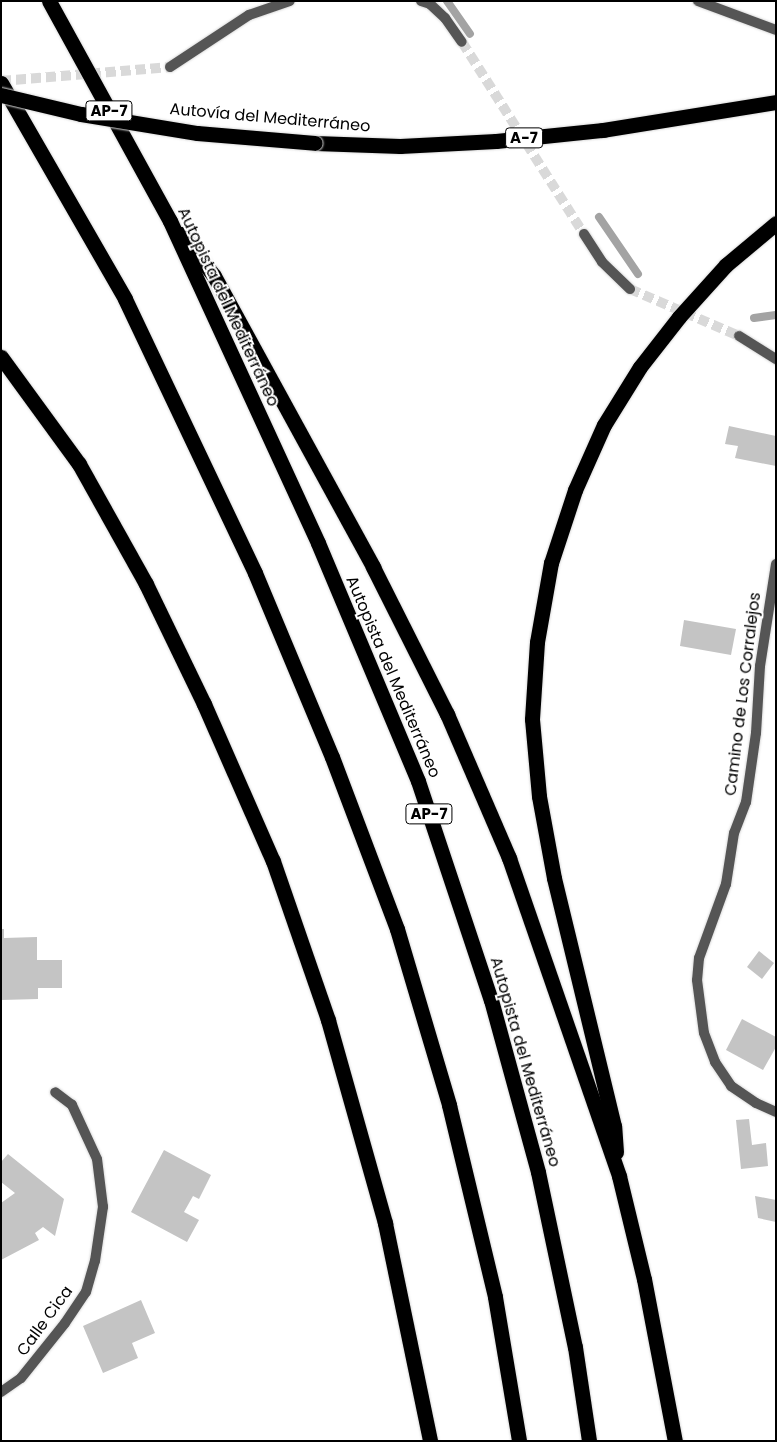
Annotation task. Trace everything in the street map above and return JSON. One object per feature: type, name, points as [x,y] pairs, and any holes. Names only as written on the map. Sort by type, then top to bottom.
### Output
[{"type":"highway","name":"Autopista del Mediterráneo","points":[[49,1],[170,221],[318,543],[418,781],[491,1000],[538,1172],[575,1347],[589,1441]]},
{"type":"highway","points":[[1,83],[125,299],[255,573],[339,776],[396,929],[450,1105],[495,1297],[519,1441]]},
{"type":"highway","name":"Autovía del Mediterráneo","points":[[1,95],[82,114],[197,133],[315,143],[400,146],[496,141],[714,114],[776,102]]},
{"type":"highway","points":[[170,221],[214,276],[373,567],[447,714],[509,858],[619,1176],[644,1279],[675,1441]]},
{"type":"highway","points":[[619,1176],[614,1126],[554,878],[539,796],[532,719],[537,642],[551,563],[575,490],[604,425],[640,367],[679,317],[726,265],[776,223]]},
{"type":"highway","points":[[1,357],[79,464],[146,584],[204,704],[273,861],[328,1020],[382,1214],[430,1441]]},
{"type":"street","points":[[170,68],[250,15],[290,1]]},
{"type":"street","points":[[421,1],[430,4],[440,13],[462,42]]},
{"type":"street","points":[[698,1],[776,30]]},
{"type":"street","points":[[584,234],[602,262],[630,289]]},
{"type":"street","points":[[739,336],[776,359]]},
{"type":"street","name":"Camino de Los Corralejos","points":[[776,564],[760,666],[756,733],[746,802],[734,833],[726,884],[699,958],[698,1001],[704,1033],[715,1062],[731,1086],[776,1112]]},
{"type":"street","name":"Calle Cica","points":[[1,1392],[21,1378],[65,1324],[86,1292],[95,1261],[103,1207],[97,1159],[72,1105],[55,1092]]},
{"type":"building","points":[[729,426],[776,436],[776,466],[735,458],[738,446],[725,444]]},
{"type":"building","points":[[684,620],[736,629],[731,655],[680,646]]},
{"type":"building","points":[[1,929],[4,929],[4,938],[37,937],[37,960],[62,960],[62,988],[38,988],[38,999],[1,1000]]},
{"type":"building","points":[[759,951],[774,963],[762,979],[747,967]]},
{"type":"building","points":[[742,1019],[776,1037],[776,1047],[763,1070],[726,1050]]},
{"type":"building","points":[[749,1119],[752,1145],[766,1143],[768,1166],[741,1169],[736,1120]]},
{"type":"building","points":[[164,1150],[211,1175],[199,1199],[193,1196],[184,1212],[199,1220],[187,1242],[131,1212]]},
{"type":"building","points":[[8,1154],[64,1199],[55,1236],[43,1227],[35,1233],[39,1240],[1,1260],[1,1203],[15,1193],[1,1182],[1,1162]]},
{"type":"building","points":[[755,1196],[776,1200],[776,1222],[758,1218]]},
{"type":"building","points":[[141,1300],[155,1333],[132,1343],[138,1358],[103,1373],[83,1326]]},
{"type":"waterway","points":[[447,1],[470,34]]},
{"type":"waterway","points":[[599,217],[638,274]]},
{"type":"waterway","points":[[754,318],[776,315]]},
{"type":"tunnel","points":[[462,42],[584,234]]},
{"type":"tunnel","points":[[1,81],[170,67]]},
{"type":"tunnel","points":[[630,289],[739,336]]}]
